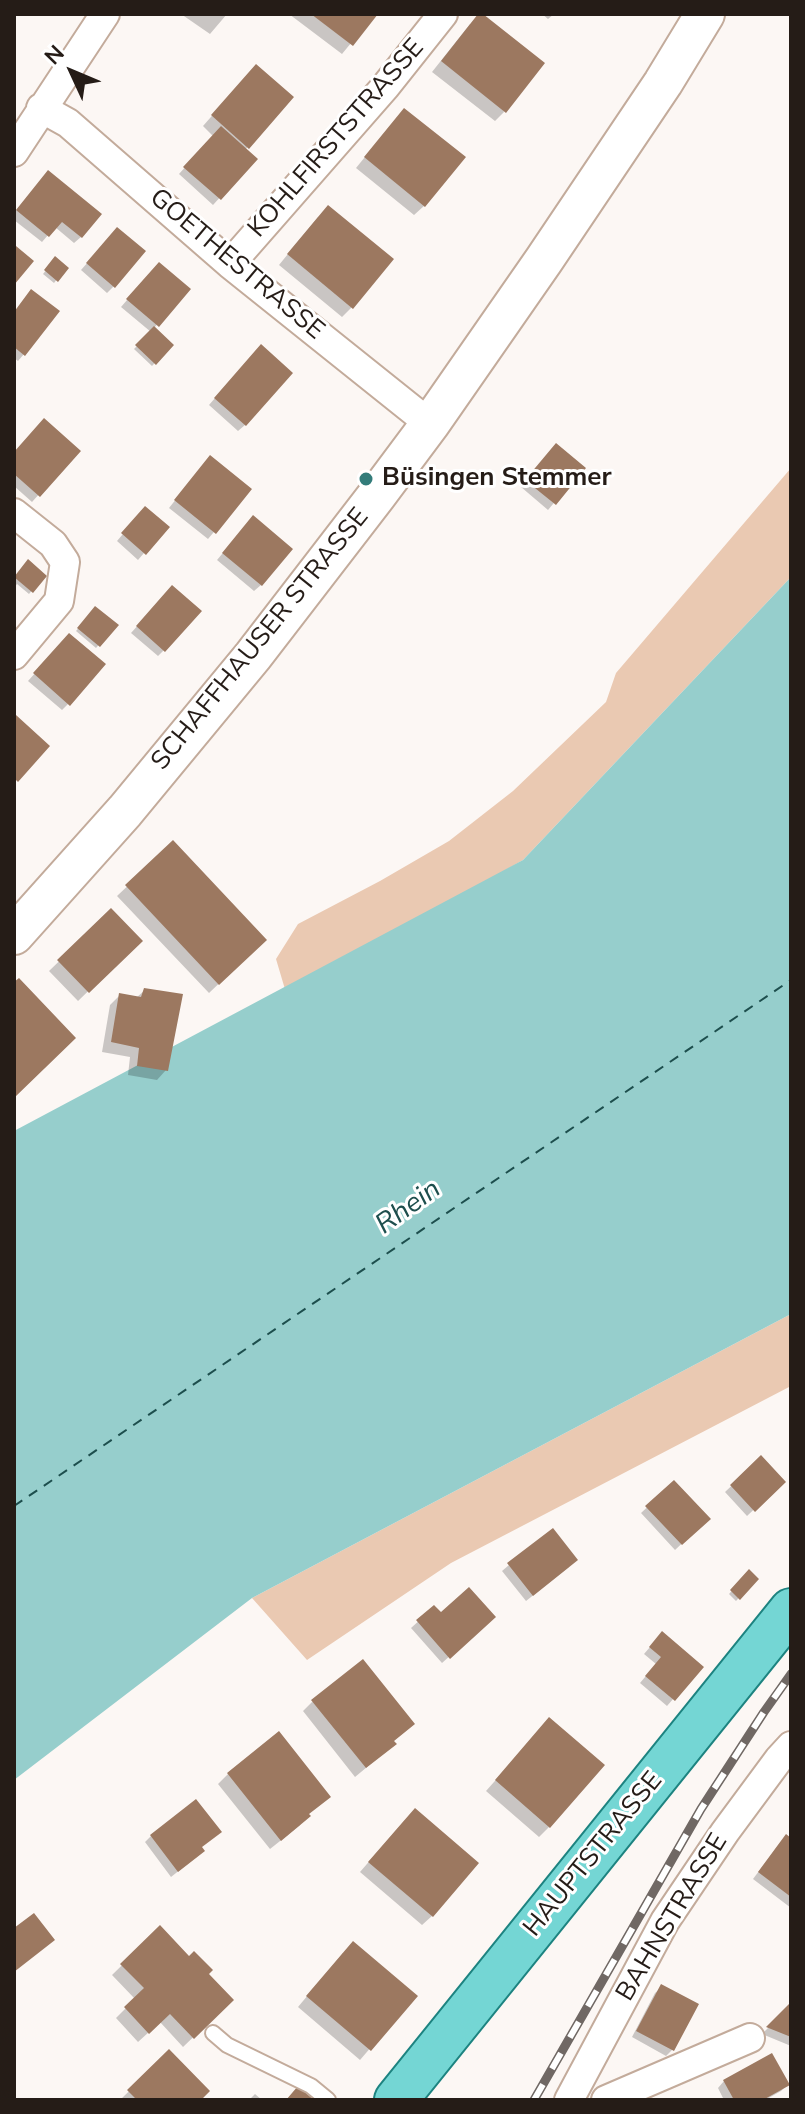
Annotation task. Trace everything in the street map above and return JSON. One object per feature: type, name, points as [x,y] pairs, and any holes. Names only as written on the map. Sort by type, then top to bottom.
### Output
[{"type":"main road","name":"SCHAFFHAUSER STRASSE","points":[[14,935],[125,811],[253,656],[377,495],[535,272],[654,96],[705,14]]},
{"type":"main road","name":"HAUPTSTRASSE","points":[[396,2100],[791,1610]]},
{"type":"street","points":[[14,152],[105,14]]},
{"type":"street","name":"KOHLFIRSTSTRASSE","points":[[230,264],[385,87],[443,14]]},
{"type":"street","name":"GOETHESTRASSE","points":[[41,108],[68,123],[230,264],[430,424]]},
{"type":"street","points":[[14,513],[53,544],[65,562],[59,601],[14,655]]},
{"type":"street","name":"BAHNSTRASSE","points":[[569,2100],[665,1921],[725,1832],[791,1746]]},
{"type":"street","points":[[606,2100],[750,2038]]},
{"type":"lane","points":[[213,2033],[227,2045],[311,2086],[328,2100]]},
{"type":"shaded area","points":[[791,468],[791,577],[523,860],[287,996],[276,959],[298,924],[449,841],[513,791],[606,702],[616,673]]},
{"type":"shaded area","points":[[791,1314],[791,1386],[451,1563],[307,1660],[252,1598]]},
{"type":"water","name":"Rhein","points":[[791,577],[791,1314],[252,1598],[14,1780],[14,1131],[523,860]]},
{"type":"building","points":[[311,14],[378,14],[353,46]]},
{"type":"building","points":[[478,14],[483,14],[545,63],[506,113],[441,61]]},
{"type":"building","points":[[256,64],[294,97],[249,149],[211,115]]},
{"type":"building","points":[[404,108],[466,157],[425,207],[364,157]]},
{"type":"building","points":[[221,126],[258,159],[221,200],[183,167]]},
{"type":"building","points":[[48,170],[102,214],[82,238],[62,222],[49,237],[16,210]]},
{"type":"building","points":[[328,205],[394,259],[353,309],[287,254]]},
{"type":"building","points":[[117,227],[146,251],[115,288],[86,263]]},
{"type":"building","points":[[16,246],[34,261],[14,285],[14,248]]},
{"type":"building","points":[[55,256],[69,268],[58,282],[44,270]]},
{"type":"building","points":[[159,262],[191,289],[159,327],[126,299]]},
{"type":"building","points":[[31,289],[60,311],[25,356],[14,347],[14,312]]},
{"type":"building","points":[[154,326],[174,345],[156,365],[135,345]]},
{"type":"building","points":[[261,344],[293,373],[246,426],[214,398]]},
{"type":"building","points":[[44,418],[81,451],[40,497],[14,474],[14,452]]},
{"type":"building","points":[[556,443],[586,468],[556,505],[525,480]]},
{"type":"building","points":[[210,455],[252,489],[216,534],[174,500]]},
{"type":"building","points":[[145,506],[170,527],[146,555],[121,533]]},
{"type":"building","points":[[253,515],[293,549],[262,586],[222,553]]},
{"type":"building","points":[[28,559],[47,576],[33,593],[14,577]]},
{"type":"building","points":[[172,585],[202,611],[165,652],[136,626]]},
{"type":"building","points":[[95,606],[119,625],[100,647],[77,628]]},
{"type":"building","points":[[69,633],[106,664],[70,706],[33,673]]},
{"type":"building","points":[[16,715],[50,746],[18,782],[14,778]]},
{"type":"building","points":[[173,840],[267,940],[219,985],[125,885]]},
{"type":"building","points":[[111,908],[143,941],[89,993],[57,960]]},
{"type":"building","points":[[19,978],[76,1038],[14,1098],[14,982]]},
{"type":"building","points":[[144,988],[183,994],[168,1071],[137,1066],[139,1048],[111,1042],[119,993],[141,997]]},
{"type":"building","points":[[761,1455],[786,1482],[755,1512],[730,1485]]},
{"type":"building","points":[[674,1480],[711,1519],[682,1545],[645,1506]]},
{"type":"building","points":[[553,1528],[578,1560],[533,1596],[507,1563]]},
{"type":"building","points":[[749,1569],[759,1579],[740,1600],[730,1590]]},
{"type":"building","points":[[469,1587],[496,1617],[450,1659],[416,1620],[434,1605],[441,1612]]},
{"type":"building","points":[[662,1631],[704,1667],[675,1701],[645,1676],[661,1657],[649,1647]]},
{"type":"building","points":[[363,1659],[415,1724],[394,1741],[397,1744],[366,1768],[311,1700]]},
{"type":"building","points":[[549,1717],[605,1765],[550,1828],[495,1780]]},
{"type":"building","points":[[279,1731],[331,1797],[281,1841],[227,1773]]},
{"type":"building","points":[[196,1799],[222,1832],[202,1847],[205,1851],[178,1872],[150,1835]]},
{"type":"building","points":[[415,1808],[479,1863],[433,1917],[368,1862]]},
{"type":"building","points":[[786,1834],[791,1838],[791,1897],[758,1872]]},
{"type":"building","points":[[34,1913],[55,1940],[14,1972],[14,1928]]},
{"type":"building","points":[[160,1925],[189,1956],[194,1951],[213,1970],[209,1974],[234,2000],[194,2039],[170,2014],[149,2034],[124,2007],[144,1988],[120,1964]]},
{"type":"building","points":[[353,1941],[418,1996],[371,2051],[306,1996]]},
{"type":"building","points":[[661,1984],[699,2004],[674,2051],[636,2031]]},
{"type":"building","points":[[791,2002],[791,2037],[766,2027]]},
{"type":"building","points":[[169,2049],[210,2091],[201,2100],[137,2100],[127,2090]]},
{"type":"building","points":[[772,2053],[790,2085],[763,2100],[734,2100],[723,2080]]},
{"type":"building","points":[[298,2086],[314,2100],[286,2100]]},
{"type":"ferry route","points":[[14,1506],[791,980]]},
{"type":"railway","points":[[534,2100],[701,1809],[791,1674]]},
{"type":"place","name":"Büsingen Stemmer","points":[[366,479]]}]
